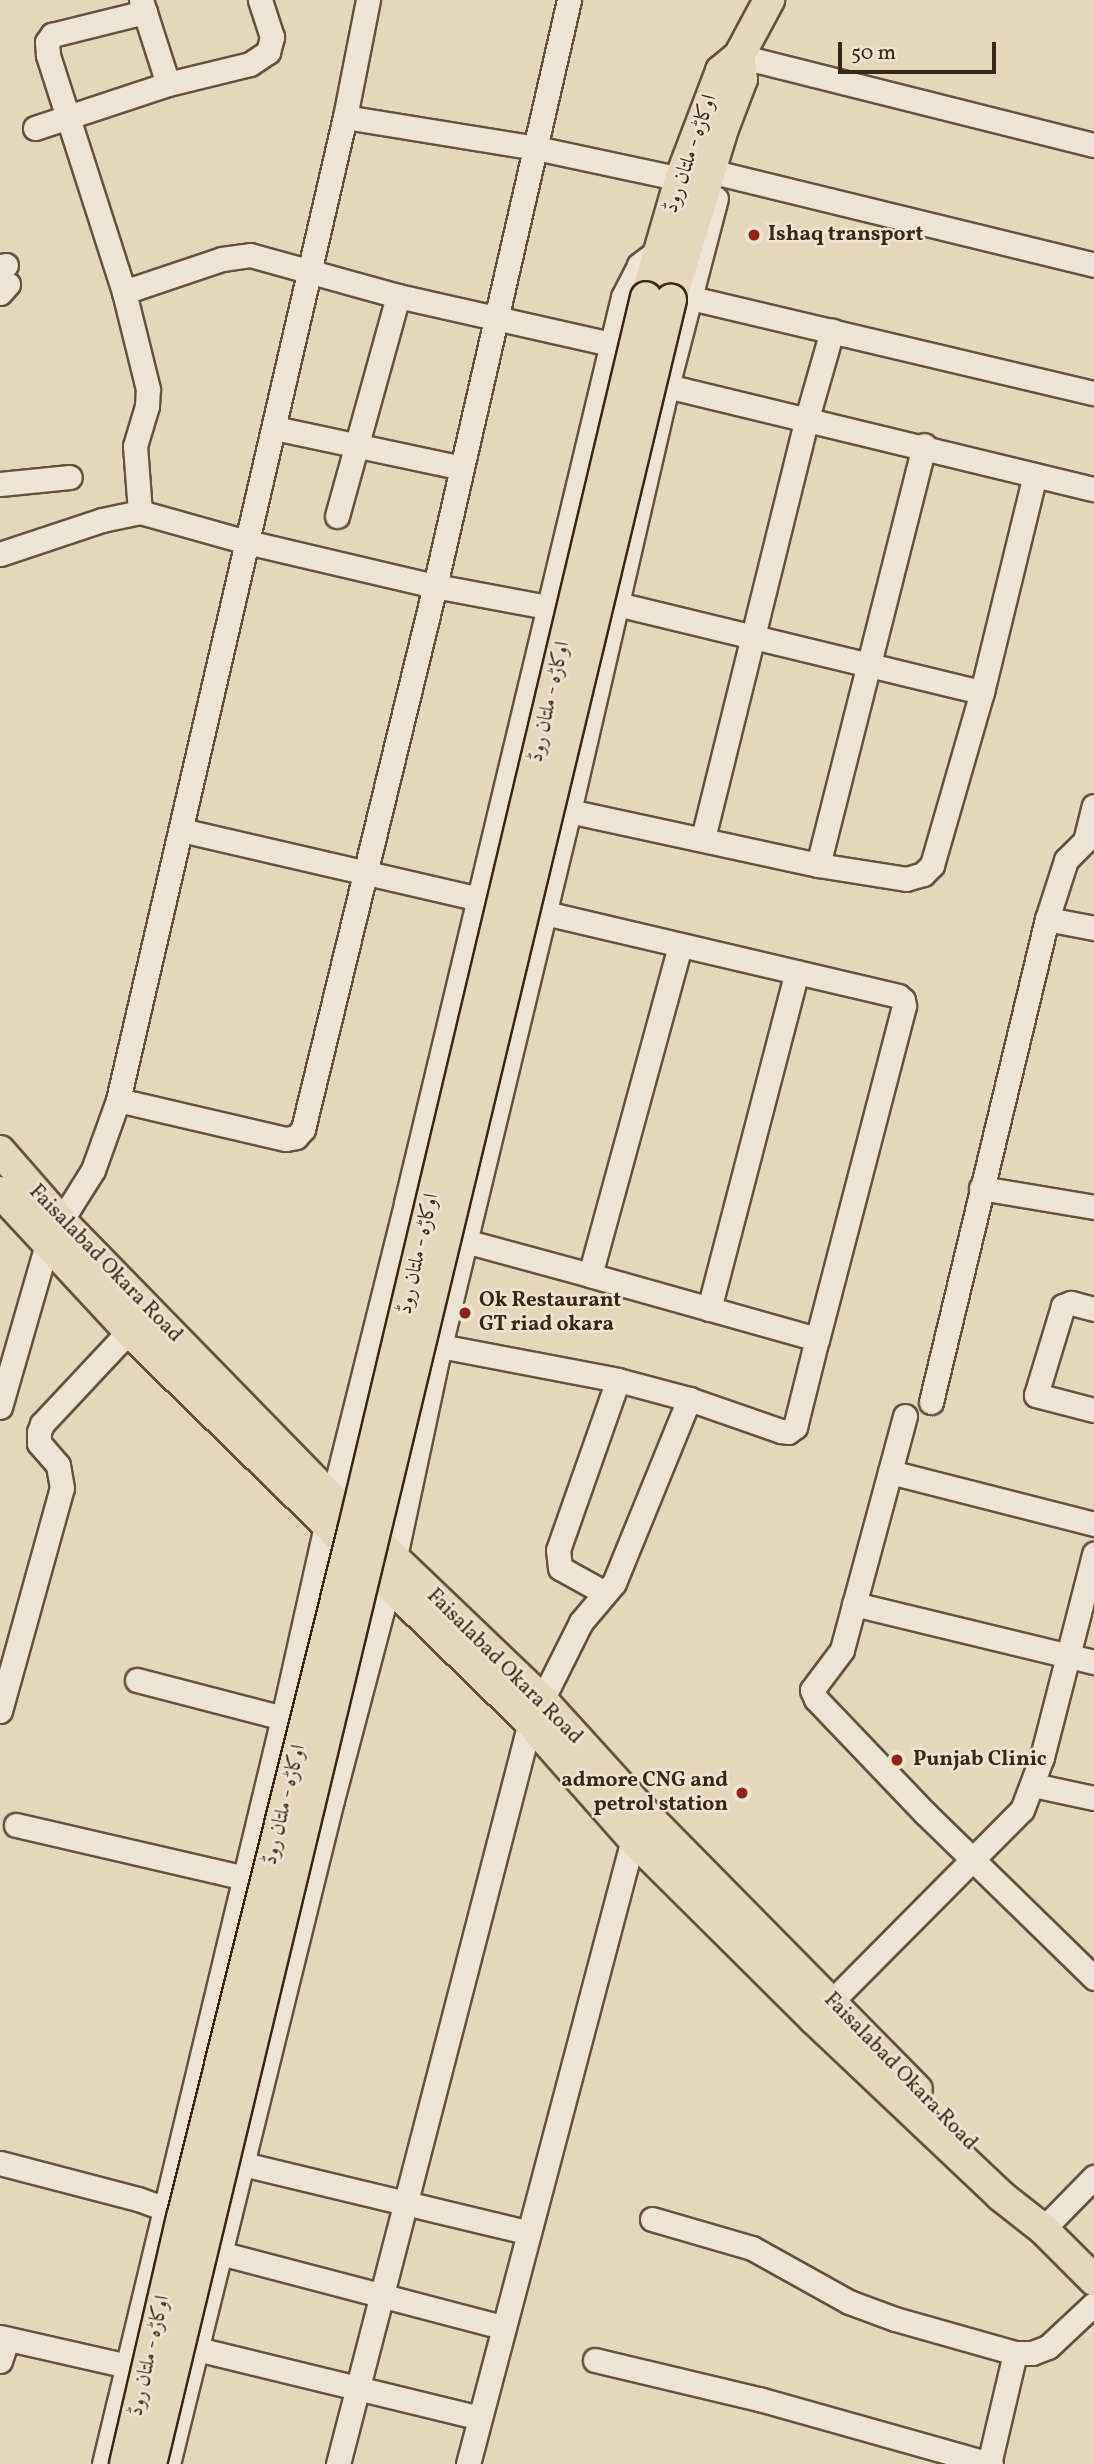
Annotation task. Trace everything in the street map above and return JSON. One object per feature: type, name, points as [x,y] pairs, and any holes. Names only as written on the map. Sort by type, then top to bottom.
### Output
[{"type":"main road","name":"اوکاڑہ - ملتان روڈ","points":[[150,2464],[669,299],[659,250],[680,179],[721,71],[739,56],[769,0]]},
{"type":"main road","name":"اوکاڑہ - ملتان روڈ","points":[[125,2464],[183,2218],[360,1504],[669,299],[723,129],[742,79],[739,56]]},
{"type":"main road","name":"Faisalabad Okara Road","points":[[0,1151],[54,1232],[129,1331],[329,1512],[650,1819],[832,2001],[1011,2186],[1037,2223]]},
{"type":"main road","name":"Faisalabad Okara Road","points":[[0,1192],[54,1232],[329,1512]]},
{"type":"main road","name":"Faisalabad Okara Road","points":[[536,1711],[633,1839],[814,2019],[1001,2196],[1037,2223],[1094,2280]]},
{"type":"street","points":[[35,128],[168,84],[250,64],[268,52],[272,37],[260,0]]},
{"type":"street","points":[[0,1408],[54,1232],[93,1170],[118,1100],[310,272],[368,0]]},
{"type":"street","points":[[118,1100],[286,1139],[296,1137],[303,1129],[435,586],[569,0]]},
{"type":"street","points":[[140,512],[135,446],[147,406],[148,389],[124,292],[48,55],[47,42],[52,35],[143,6],[168,84]]},
{"type":"street","points":[[739,56],[1094,145]]},
{"type":"street","points":[[345,117],[536,148],[680,179]]},
{"type":"street","points":[[168,2464],[332,1800],[392,1572],[440,1346],[617,604],[667,386],[669,299],[722,174],[723,129]]},
{"type":"street","points":[[722,174],[1094,265]]},
{"type":"street","points":[[104,2464],[283,1718],[329,1512],[611,344],[628,286],[639,265],[659,250]]},
{"type":"street","points":[[124,292],[222,259],[250,255],[398,296],[611,344]]},
{"type":"street","points":[[337,516],[398,296]]},
{"type":"street","points":[[669,299],[832,331],[1094,393]]},
{"type":"street","points":[[703,838],[807,418],[832,331]]},
{"type":"street","points":[[667,386],[923,445],[1094,489]]},
{"type":"street","points":[[274,428],[462,468]]},
{"type":"street","points":[[818,865],[923,445]]},
{"type":"street","points":[[569,811],[818,865],[906,878],[923,874],[932,865],[982,692],[1035,475]]},
{"type":"street","points":[[0,484],[70,477]]},
{"type":"street","points":[[0,554],[102,520],[140,512],[247,542],[435,586],[547,607]]},
{"type":"street","points":[[617,604],[982,692]]},
{"type":"street","points":[[931,1402],[1047,919],[1066,860],[1086,841],[1094,806]]},
{"type":"street","points":[[181,830],[479,899]]},
{"type":"street","points":[[440,1346],[618,1380],[689,1399],[788,1432],[795,1427],[904,1006],[898,996],[545,913]]},
{"type":"street","points":[[1047,919],[1094,928]]},
{"type":"street","points":[[590,1275],[680,945]]},
{"type":"street","points":[[709,1309],[797,972]]},
{"type":"street","points":[[981,1188],[1093,1204]]},
{"type":"street","points":[[465,1241],[817,1339]]},
{"type":"street","points":[[1094,1309],[1071,1303],[1063,1306],[1035,1395],[1094,1410]]},
{"type":"street","points":[[0,1711],[62,1488],[58,1465],[40,1443],[39,1432],[42,1424],[129,1331]]},
{"type":"street","points":[[605,1593],[560,1568],[558,1550],[618,1380]]},
{"type":"street","points":[[338,2464],[536,1711],[581,1622],[614,1583],[689,1399]]},
{"type":"street","points":[[905,1416],[842,1650],[812,1690],[816,1699],[973,1861],[1094,1978]]},
{"type":"street","points":[[890,1472],[1094,1524]]},
{"type":"street","points":[[832,2001],[1022,1810],[1033,1785],[1094,1554]]},
{"type":"street","points":[[854,1604],[1094,1662]]},
{"type":"street","points":[[136,1680],[283,1718]]},
{"type":"street","points":[[1033,1785],[1094,1798]]},
{"type":"street","points":[[16,1825],[245,1878]]},
{"type":"street","points":[[468,2464],[527,2232],[633,1839]]},
{"type":"street","points":[[0,2163],[165,2208]]},
{"type":"street","points":[[243,2164],[527,2232]]},
{"type":"street","points":[[1037,2223],[1094,2177]]},
{"type":"street","points":[[652,2220],[752,2248],[849,2302],[895,2319],[1015,2353],[1032,2353],[1048,2347],[1094,2304]]},
{"type":"street","points":[[220,2253],[503,2328]]},
{"type":"street","points":[[0,2361],[4,2338],[128,2366]]},
{"type":"street","points":[[197,2349],[480,2418]]},
{"type":"street","points":[[595,2360],[759,2399],[990,2464],[1015,2353]]},
{"type":"place","name":"Ishaq transport","points":[[754,235]]},
{"type":"place","name":"Ok Restaurant GT riad okara","points":[[465,1313]]},
{"type":"place","name":"Punjab Clinic","points":[[897,1760]]},
{"type":"place","name":"admore CNG and petrol station","points":[[742,1793]]}]
